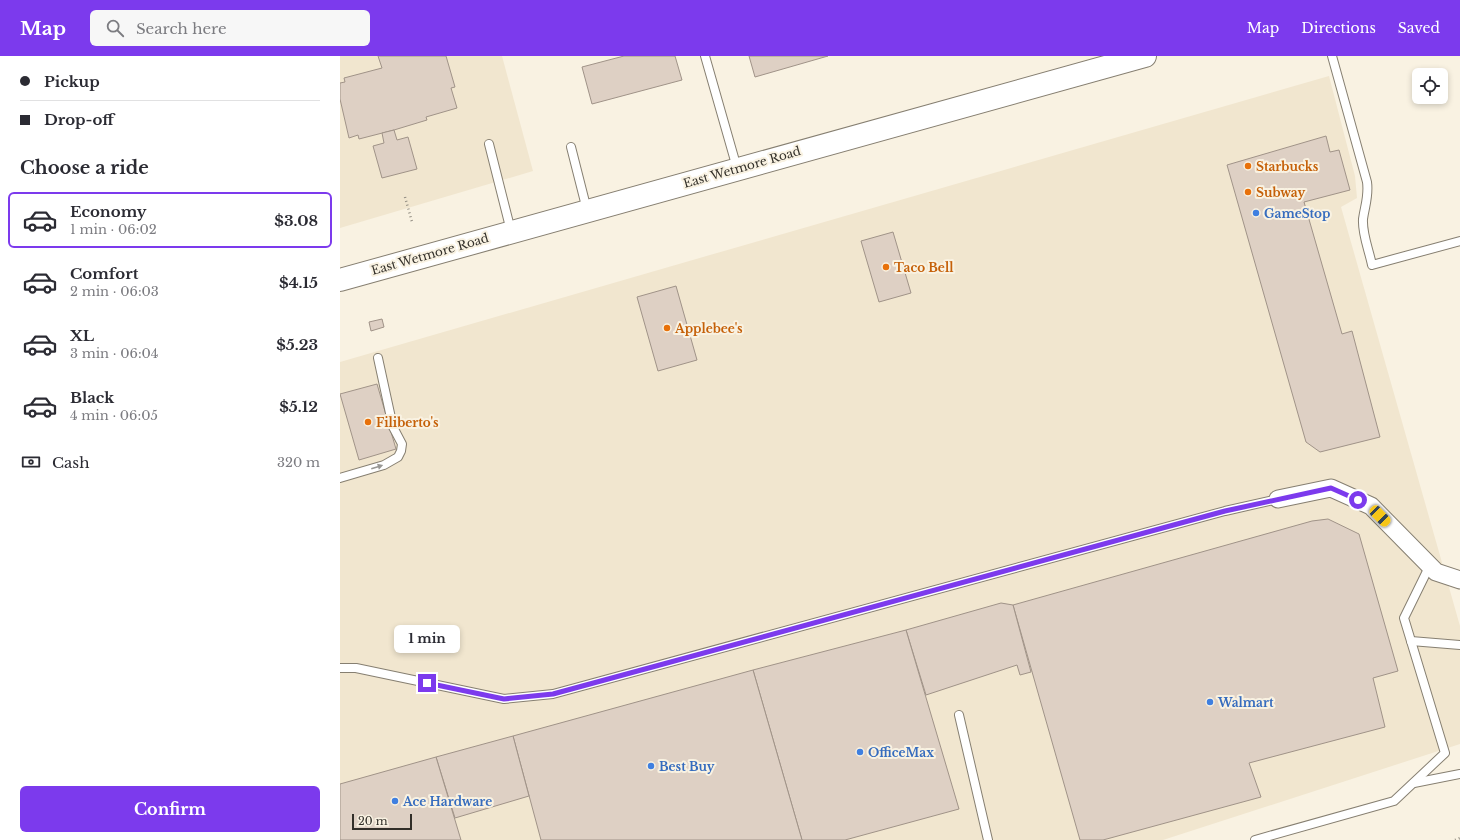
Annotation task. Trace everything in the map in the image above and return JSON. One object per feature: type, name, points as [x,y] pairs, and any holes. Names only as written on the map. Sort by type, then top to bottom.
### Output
[{"type":"main road","name":"East Wetmore Road","points":[[342,277],[511,232],[1136,57]]},
{"type":"street","points":[[1278,499],[1331,488],[1371,506],[1436,572],[1460,580]]},
{"type":"lane","points":[[705,56],[737,168]]},
{"type":"lane","points":[[1332,56],[1367,182],[1368,194],[1363,219],[1364,231],[1372,265],[1460,241]]},
{"type":"lane","points":[[489,144],[511,232]]},
{"type":"lane","points":[[570,147],[587,210]]},
{"type":"lane","points":[[340,478],[384,465],[398,457],[401,451],[402,444],[394,427],[378,358]]},
{"type":"lane","points":[[340,668],[356,668],[504,699],[553,694],[1225,511],[1278,499]]},
{"type":"lane","points":[[1255,840],[1394,801],[1445,753],[1404,618],[1430,565]]},
{"type":"lane","points":[[1411,641],[1460,645]]},
{"type":"lane","points":[[959,715],[988,840]]},
{"type":"lane","points":[[1413,783],[1460,774]]},
{"type":"path","points":[[405,197],[412,222]]},
{"type":"path","points":[[1455,840],[1460,838]]},
{"type":"shaded area","points":[[340,56],[502,56],[533,171],[340,228]]},
{"type":"shaded area","points":[[1329,76],[1355,176],[1357,198],[1341,207],[1460,626],[1460,744],[1163,840],[340,840],[340,362]]},
{"type":"building","points":[[378,56],[446,56],[455,87],[451,88],[457,108],[426,117],[427,120],[394,130],[359,139],[358,135],[349,138],[340,99],[340,83],[345,82],[344,78],[382,68]]},
{"type":"building","points":[[624,56],[675,56],[682,80],[592,104],[582,67]]},
{"type":"building","points":[[749,56],[828,56],[755,77]]},
{"type":"building","points":[[394,130],[397,140],[408,137],[417,169],[382,178],[373,146],[384,143],[382,133]]},
{"type":"building","points":[[1326,136],[1330,152],[1339,150],[1350,190],[1304,202],[1342,334],[1352,331],[1380,437],[1320,452],[1306,442],[1227,165]]},
{"type":"building","name":"Taco Bell","points":[[893,232],[911,293],[879,302],[861,241]]},
{"type":"building","name":"Applebee's","points":[[676,286],[697,360],[658,371],[637,297]]},
{"type":"building","points":[[382,319],[384,327],[371,331],[369,322]]},
{"type":"building","name":"Filiberto's","points":[[377,384],[396,449],[359,460],[340,394]]},
{"type":"building","name":"Walmart","points":[[1328,519],[1359,534],[1398,671],[1373,678],[1385,727],[1249,763],[1261,797],[1103,840],[1080,840],[1013,605],[1312,521]]},
{"type":"building","points":[[1001,603],[1013,605],[1031,672],[1020,675],[1017,665],[926,695],[906,630]]},
{"type":"building","name":"OfficeMax","points":[[906,630],[959,809],[845,840],[802,840],[753,670]]},
{"type":"building","name":"Best Buy","points":[[753,670],[802,840],[541,840],[513,736]]},
{"type":"building","points":[[513,736],[529,796],[455,818],[436,757]]},
{"type":"building","name":"Ace Hardware","points":[[436,757],[461,840],[340,840],[340,784]]},
{"type":"place","name":"Starbucks","points":[[1248,166]]},
{"type":"place","name":"Subway","points":[[1248,192]]},
{"type":"place","name":"GameStop","points":[[1256,213]]},
{"type":"place","name":"Taco Bell","points":[[886,267]]},
{"type":"place","name":"Applebee's","points":[[667,328]]},
{"type":"place","name":"Filiberto's","points":[[368,422]]},
{"type":"place","name":"Walmart","points":[[1210,702]]},
{"type":"place","name":"OfficeMax","points":[[860,752]]},
{"type":"place","name":"Best Buy","points":[[651,766]]},
{"type":"place","name":"Ace Hardware","points":[[395,801]]},
{"type":"route","points":[[427,683],[504,699],[553,694],[1225,511],[1331,488],[1358,500]]}]
